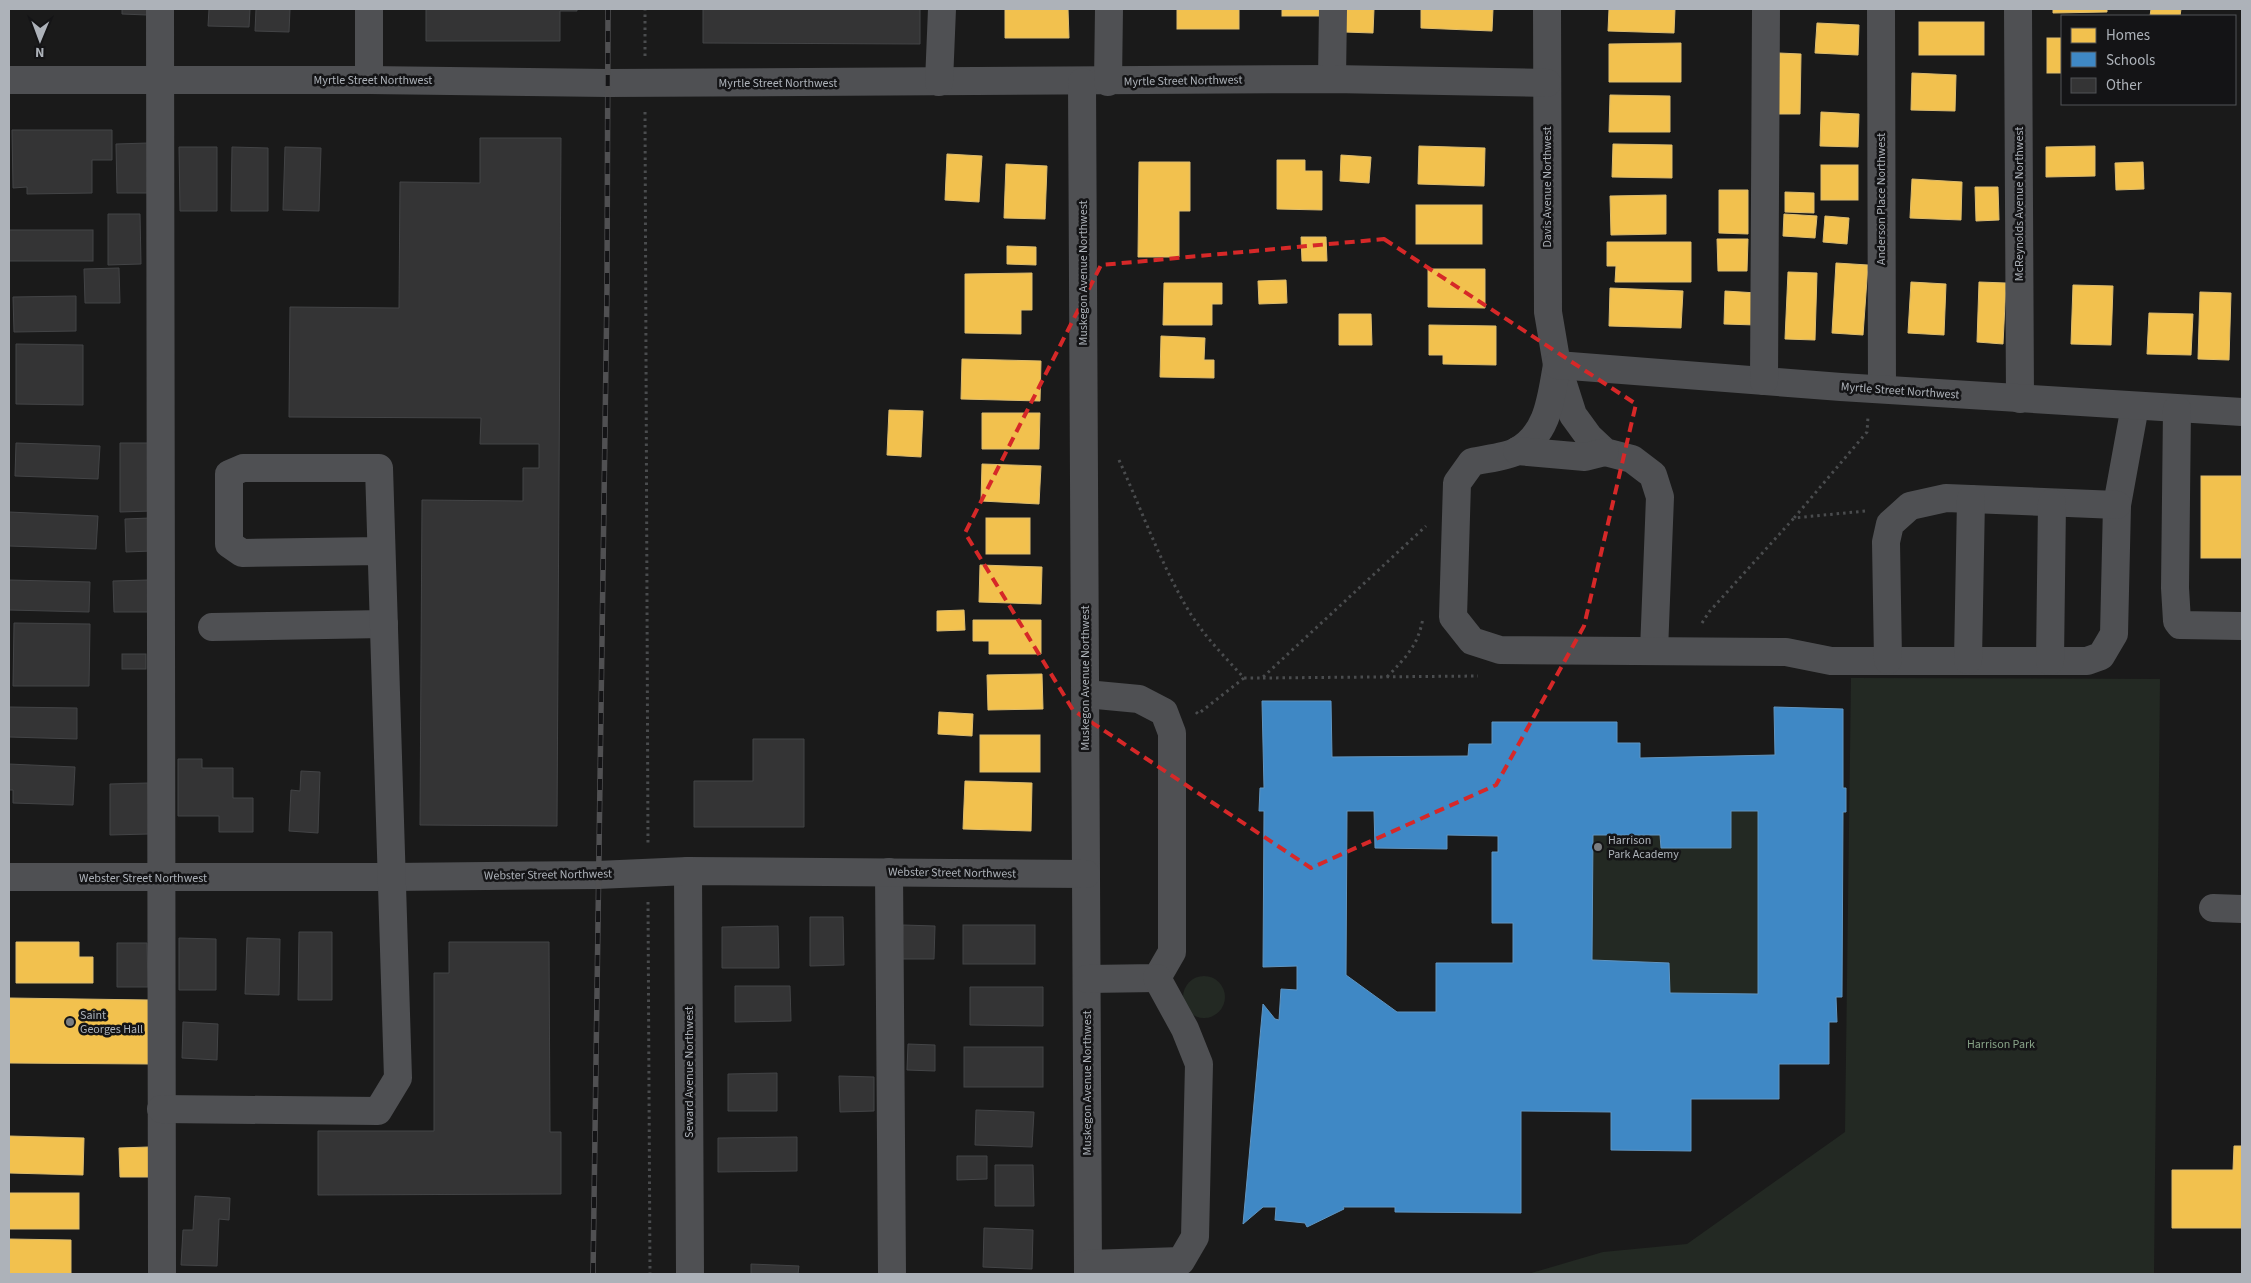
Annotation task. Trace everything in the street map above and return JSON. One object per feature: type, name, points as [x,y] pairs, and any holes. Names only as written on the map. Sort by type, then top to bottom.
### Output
[{"type":"street","points":[[160,9],[162,1274]]},
{"type":"street","points":[[369,9],[369,80]]},
{"type":"street","points":[[939,82],[942,9]]},
{"type":"street","name":"Muskegon Avenue Northwest","points":[[1088,1269],[1086,694],[1095,82],[1109,9]]},
{"type":"street","points":[[1332,80],[1333,9]]},
{"type":"street","name":"Davis Avenue Northwest","points":[[1547,9],[1548,312],[1557,365]]},
{"type":"street","points":[[1764,381],[1766,9]]},
{"type":"street","name":"Anderson Place Northwest","points":[[1881,9],[1882,389]]},
{"type":"street","name":"McReynolds Avenue Northwest","points":[[2018,9],[2020,399]]},
{"type":"street","name":"Myrtle Street Northwest","points":[[9,80],[369,80],[645,83],[1332,80],[1546,83]]},
{"type":"street","points":[[1517,451],[1537,433],[1548,414],[1557,365]]},
{"type":"street","points":[[1557,365],[1574,415],[1589,437],[1605,452]]},
{"type":"street","name":"Myrtle Street Northwest","points":[[1557,365],[2020,399],[2242,412]]},
{"type":"street","points":[[1654,651],[1660,497],[1653,475],[1632,459],[1605,452],[1585,457],[1517,451],[1472,462],[1456,483],[1453,617],[1472,641],[1500,650],[1786,652],[1831,661],[2088,660],[2101,656],[2114,634],[2118,505],[2135,406]]},
{"type":"street","points":[[2177,408],[2176,620],[2180,625],[2242,626]]},
{"type":"street","points":[[161,1109],[378,1112],[398,1078],[379,468],[243,468],[229,474],[229,544],[242,554],[381,551]]},
{"type":"street","points":[[1888,660],[1886,542],[1890,524],[1910,506],[1946,498],[2118,505]]},
{"type":"street","points":[[1968,660],[1971,499]]},
{"type":"street","points":[[2050,661],[2052,503]]},
{"type":"street","points":[[212,627],[384,624]]},
{"type":"street","points":[[1086,694],[1139,699],[1164,712],[1172,733],[1172,952],[1157,978]]},
{"type":"street","name":"Webster Street Northwest","points":[[9,877],[161,879],[392,877],[688,871],[1086,874]]},
{"type":"street","name":"Seward Avenue Northwest","points":[[688,871],[690,1274]]},
{"type":"street","points":[[889,872],[892,1274]]},
{"type":"street","points":[[2212,908],[2242,909]]},
{"type":"street","points":[[1087,979],[1157,978]]},
{"type":"street","points":[[1088,1269],[1181,1261],[1195,1237],[1199,1064],[1185,1029],[1157,978]]},
{"type":"path","points":[[645,9],[650,1274]]},
{"type":"path","points":[[1701,624],[1709,612],[1794,518],[1867,432],[1868,414]]},
{"type":"path","points":[[1120,460],[1172,581],[1206,636],[1244,678],[1488,676]]},
{"type":"path","points":[[1794,518],[1910,506]]},
{"type":"path","points":[[1426,518],[1426,535]]},
{"type":"path","points":[[1262,678],[1426,526]]},
{"type":"path","points":[[1387,677],[1409,654],[1419,637],[1426,612],[1429,623]]},
{"type":"path","points":[[1471,672],[1478,676]]},
{"type":"highlighted area","points":[[1384,239],[1636,404],[1584,626],[1496,785],[1311,868],[1073,710],[965,533],[1101,265]]},
{"type":"green space","name":"Harrison Park","points":[[1851,678],[2160,679],[2154,1274],[1528,1274],[1603,1252],[1687,1244],[1845,1132]]},
{"type":"green space","points":[[1731,811],[1758,811],[1758,994],[1670,993],[1669,963],[1592,960],[1593,835],[1660,835],[1661,848],[1731,848]]},
{"type":"green space","points":[[1204,976],[1219,982],[1225,997],[1219,1012],[1204,1018],[1189,1012],[1183,997],[1189,982]]},
{"type":"building: Homes","points":[[1005,9],[1068,9],[1069,38],[1005,38]]},
{"type":"building: Homes","points":[[1177,9],[1239,9],[1239,29],[1177,29]]},
{"type":"building: Homes","points":[[1282,9],[1321,9],[1321,16],[1282,16]]},
{"type":"building: Homes","points":[[1345,9],[1374,9],[1373,33],[1344,32]]},
{"type":"building: Homes","points":[[1421,9],[1493,9],[1492,31],[1421,28]]},
{"type":"building: Homes","points":[[1609,9],[1675,9],[1674,33],[1608,31]]},
{"type":"building: Homes","points":[[2053,9],[2107,9],[2107,12],[2053,13]]},
{"type":"building: Homes","points":[[2151,9],[2181,9],[2180,15],[2150,15]]},
{"type":"building: Homes","points":[[1919,22],[1984,22],[1984,55],[1919,55]]},
{"type":"building: Homes","points":[[1817,23],[1859,25],[1858,55],[1815,53]]},
{"type":"building: Homes","points":[[2047,38],[2061,38],[2061,73],[2047,73]]},
{"type":"building: Homes","points":[[1681,43],[1681,82],[1609,82],[1609,44]]},
{"type":"building: Homes","points":[[1779,53],[1801,54],[1800,114],[1778,114]]},
{"type":"building: Homes","points":[[1912,73],[1956,75],[1955,111],[1911,110]]},
{"type":"building: Homes","points":[[1610,95],[1670,96],[1670,132],[1609,132]]},
{"type":"building: Homes","points":[[1821,112],[1859,114],[1858,147],[1820,146]]},
{"type":"building: Homes","points":[[1613,144],[1672,145],[1672,178],[1612,177]]},
{"type":"building: Homes","points":[[1419,146],[1485,148],[1484,186],[1418,184]]},
{"type":"building: Homes","points":[[2095,146],[2095,176],[2046,177],[2046,147]]},
{"type":"building: Homes","points":[[947,154],[982,156],[979,202],[945,200]]},
{"type":"building: Homes","points":[[1341,155],[1371,157],[1369,183],[1340,181]]},
{"type":"building: Homes","points":[[1277,160],[1305,160],[1305,171],[1322,171],[1322,210],[1277,209]]},
{"type":"building: Homes","points":[[1139,162],[1190,162],[1190,211],[1179,211],[1179,257],[1138,257]]},
{"type":"building: Homes","points":[[2143,162],[2144,189],[2116,190],[2115,163]]},
{"type":"building: Homes","points":[[1006,164],[1047,166],[1045,219],[1004,218]]},
{"type":"building: Homes","points":[[1821,165],[1858,165],[1858,200],[1821,200]]},
{"type":"building: Homes","points":[[1912,179],[1962,182],[1961,220],[1910,218]]},
{"type":"building: Homes","points":[[1975,187],[1998,187],[1999,220],[1976,221]]},
{"type":"building: Homes","points":[[1719,190],[1748,190],[1748,234],[1719,233]]},
{"type":"building: Homes","points":[[1785,192],[1814,193],[1814,213],[1785,212]]},
{"type":"building: Homes","points":[[1666,195],[1666,234],[1611,235],[1610,196]]},
{"type":"building: Homes","points":[[1416,205],[1482,205],[1482,244],[1416,244]]},
{"type":"building: Homes","points":[[1784,214],[1817,216],[1815,238],[1783,236]]},
{"type":"building: Homes","points":[[1825,216],[1849,218],[1847,244],[1823,242]]},
{"type":"building: Homes","points":[[1301,237],[1326,237],[1327,261],[1302,261]]},
{"type":"building: Homes","points":[[1717,239],[1748,239],[1747,271],[1718,271]]},
{"type":"building: Homes","points":[[1607,242],[1691,242],[1691,282],[1615,282],[1616,266],[1607,266]]},
{"type":"building: Homes","points":[[1007,246],[1036,247],[1036,265],[1007,264]]},
{"type":"building: Homes","points":[[1836,263],[1868,265],[1863,335],[1832,333]]},
{"type":"building: Homes","points":[[1428,269],[1485,269],[1485,308],[1428,307]]},
{"type":"building: Homes","points":[[1788,272],[1817,273],[1815,340],[1785,339]]},
{"type":"building: Homes","points":[[1032,273],[1032,310],[1021,310],[1021,334],[965,333],[965,274]]},
{"type":"building: Homes","points":[[1286,280],[1287,303],[1259,304],[1258,281]]},
{"type":"building: Homes","points":[[1911,282],[1946,284],[1944,335],[1908,333]]},
{"type":"building: Homes","points":[[1979,282],[2006,283],[2003,344],[1977,342]]},
{"type":"building: Homes","points":[[1164,283],[1222,283],[1222,304],[1212,304],[1212,325],[1163,325]]},
{"type":"building: Homes","points":[[2073,285],[2113,286],[2111,345],[2071,344]]},
{"type":"building: Homes","points":[[1610,288],[1683,291],[1681,328],[1609,326]]},
{"type":"building: Homes","points":[[1725,291],[1757,293],[1756,325],[1724,324]]},
{"type":"building: Homes","points":[[2200,292],[2231,293],[2229,360],[2198,359]]},
{"type":"building: Homes","points":[[2149,313],[2193,314],[2191,355],[2147,354]]},
{"type":"building: Homes","points":[[1339,314],[1371,314],[1372,345],[1339,345]]},
{"type":"building: Homes","points":[[1429,325],[1496,326],[1496,365],[1443,364],[1443,355],[1429,355]]},
{"type":"building: Homes","points":[[1161,336],[1205,338],[1204,360],[1214,360],[1214,378],[1160,377]]},
{"type":"building: Homes","points":[[962,359],[1041,361],[1040,401],[961,399]]},
{"type":"building: Homes","points":[[889,410],[923,411],[921,457],[887,455]]},
{"type":"building: Homes","points":[[982,413],[1040,413],[1039,449],[982,449]]},
{"type":"building: Homes","points":[[982,464],[1041,466],[1039,504],[981,501]]},
{"type":"building: Homes","points":[[2201,476],[2242,476],[2242,558],[2201,558]]},
{"type":"building: Homes","points":[[986,518],[1030,518],[1030,554],[986,554]]},
{"type":"building: Homes","points":[[980,565],[1042,567],[1041,604],[979,602]]},
{"type":"building: Homes","points":[[964,610],[965,630],[937,631],[937,611]]},
{"type":"building: Homes","points":[[973,620],[1041,620],[1041,654],[989,654],[989,641],[973,641]]},
{"type":"building: Homes","points":[[1042,674],[1043,709],[988,710],[987,675]]},
{"type":"building: Homes","points":[[939,712],[973,714],[972,736],[938,734]]},
{"type":"building: Homes","points":[[980,735],[1040,735],[1040,772],[980,772]]},
{"type":"building: Homes","points":[[965,781],[1032,783],[1031,831],[963,829]]},
{"type":"building: Homes","points":[[16,942],[79,942],[79,957],[93,957],[93,983],[16,983]]},
{"type":"building: Homes","points":[[9,998],[150,1000],[149,1064],[9,1063]]},
{"type":"building: Homes","points":[[9,1136],[84,1138],[83,1175],[9,1173]]},
{"type":"building: Homes","points":[[2234,1146],[2242,1146],[2242,1228],[2172,1228],[2172,1170],[2233,1170]]},
{"type":"building: Homes","points":[[149,1147],[149,1177],[120,1177],[119,1148]]},
{"type":"building: Homes","points":[[9,1193],[79,1193],[79,1229],[9,1229]]},
{"type":"building: Homes","points":[[9,1239],[71,1240],[71,1274],[9,1274]]},
{"type":"building: Schools","name":"Harrison Park Academy","points":[[1262,701],[1331,701],[1332,757],[1468,756],[1469,744],[1492,744],[1492,722],[1617,722],[1617,743],[1640,743],[1640,758],[1775,755],[1774,707],[1843,709],[1843,788],[1846,788],[1846,812],[1843,812],[1842,997],[1836,997],[1837,1022],[1829,1022],[1829,1064],[1779,1064],[1779,1099],[1691,1099],[1691,1151],[1611,1150],[1611,1112],[1521,1111],[1521,1213],[1395,1212],[1395,1207],[1343,1207],[1344,1209],[1307,1227],[1305,1223],[1275,1220],[1276,1207],[1263,1207],[1243,1224],[1263,1004],[1275,1019],[1279,1020],[1281,989],[1297,990],[1297,966],[1263,967],[1264,811],[1259,811],[1260,788],[1264,788]],"holes":[[[1347,811],[1374,811],[1375,848],[1447,849],[1447,835],[1498,836],[1498,852],[1492,852],[1492,923],[1513,923],[1513,963],[1436,963],[1436,1012],[1397,1012],[1346,975]],[[1731,811],[1758,811],[1758,994],[1670,993],[1669,963],[1592,960],[1593,835],[1660,835],[1661,848],[1731,848]]]},
{"type":"building: Other","points":[[122,9],[148,9],[147,15],[122,14]]},
{"type":"building: Other","points":[[209,9],[250,9],[249,27],[208,26]]},
{"type":"building: Other","points":[[256,9],[290,9],[289,32],[255,31]]},
{"type":"building: Other","points":[[426,9],[577,9],[577,11],[560,11],[560,41],[426,41]]},
{"type":"building: Other","points":[[703,9],[920,9],[920,44],[703,43]]},
{"type":"building: Other","points":[[12,130],[112,130],[112,160],[92,160],[92,193],[27,194],[27,187],[13,188]]},
{"type":"building: Other","points":[[480,138],[561,138],[557,826],[420,825],[422,500],[523,501],[523,468],[539,468],[539,444],[480,444],[481,418],[289,417],[290,307],[399,308],[400,182],[480,183]]},
{"type":"building: Other","points":[[148,143],[148,193],[117,193],[116,144]]},
{"type":"building: Other","points":[[179,147],[217,147],[217,211],[180,211]]},
{"type":"building: Other","points":[[232,147],[268,148],[268,211],[231,211]]},
{"type":"building: Other","points":[[285,147],[321,148],[319,211],[283,210]]},
{"type":"building: Other","points":[[108,214],[140,214],[141,264],[108,265]]},
{"type":"building: Other","points":[[9,230],[93,230],[93,261],[9,261]]},
{"type":"building: Other","points":[[119,268],[120,303],[85,303],[84,269]]},
{"type":"building: Other","points":[[76,296],[76,331],[14,332],[13,297]]},
{"type":"building: Other","points":[[16,344],[83,345],[83,405],[16,404]]},
{"type":"building: Other","points":[[16,443],[100,446],[98,479],[15,476]]},
{"type":"building: Other","points":[[120,443],[151,443],[151,511],[120,512]]},
{"type":"building: Other","points":[[9,512],[98,516],[96,549],[9,546]]},
{"type":"building: Other","points":[[150,518],[151,551],[126,552],[125,519]]},
{"type":"building: Other","points":[[9,580],[90,582],[89,612],[9,610]]},
{"type":"building: Other","points":[[149,580],[149,612],[114,612],[113,581]]},
{"type":"building: Other","points":[[14,623],[90,624],[89,686],[13,686]]},
{"type":"building: Other","points":[[122,654],[146,654],[146,669],[122,669]]},
{"type":"building: Other","points":[[9,707],[77,708],[77,739],[9,737]]},
{"type":"building: Other","points":[[753,739],[804,739],[804,827],[694,827],[694,781],[753,781]]},
{"type":"building: Other","points":[[178,759],[202,759],[202,768],[233,768],[233,798],[253,798],[253,832],[219,832],[219,816],[178,816]]},
{"type":"building: Other","points":[[9,764],[75,767],[73,805],[13,803],[13,790],[9,790]]},
{"type":"building: Other","points":[[301,771],[320,772],[318,833],[289,831],[291,790],[300,791]]},
{"type":"building: Other","points":[[148,783],[149,834],[110,835],[110,784]]},
{"type":"building: Other","points":[[810,917],[843,917],[844,965],[810,966]]},
{"type":"building: Other","points":[[903,925],[935,926],[934,959],[902,959]]},
{"type":"building: Other","points":[[963,925],[1035,925],[1035,964],[963,964]]},
{"type":"building: Other","points":[[778,926],[779,968],[722,968],[722,927]]},
{"type":"building: Other","points":[[299,932],[332,932],[332,1000],[298,1000]]},
{"type":"building: Other","points":[[179,938],[216,939],[216,990],[179,990]]},
{"type":"building: Other","points":[[247,938],[280,939],[279,995],[245,994]]},
{"type":"building: Other","points":[[449,942],[549,942],[550,1132],[561,1132],[561,1194],[318,1195],[318,1131],[434,1131],[434,973],[449,973]]},
{"type":"building: Other","points":[[117,943],[147,943],[148,987],[117,987]]},
{"type":"building: Other","points":[[735,986],[790,986],[791,1021],[735,1022]]},
{"type":"building: Other","points":[[970,987],[1043,987],[1043,1026],[970,1025]]},
{"type":"building: Other","points":[[183,1022],[218,1024],[217,1060],[182,1058]]},
{"type":"building: Other","points":[[908,1044],[935,1045],[935,1071],[907,1070]]},
{"type":"building: Other","points":[[964,1047],[1043,1047],[1043,1087],[964,1087]]},
{"type":"building: Other","points":[[777,1073],[777,1111],[728,1111],[728,1074]]},
{"type":"building: Other","points":[[839,1076],[874,1077],[874,1111],[840,1112]]},
{"type":"building: Other","points":[[976,1110],[1034,1112],[1032,1147],[975,1145]]},
{"type":"building: Other","points":[[797,1137],[797,1171],[718,1172],[718,1138]]},
{"type":"building: Other","points":[[957,1156],[987,1156],[987,1179],[957,1180]]},
{"type":"building: Other","points":[[995,1165],[1033,1165],[1034,1206],[995,1206]]},
{"type":"building: Other","points":[[195,1196],[230,1198],[229,1220],[219,1219],[217,1266],[181,1265],[183,1230],[193,1230]]},
{"type":"building: Other","points":[[984,1228],[1033,1230],[1032,1269],[983,1267]]},
{"type":"building: Other","points":[[751,1264],[799,1266],[798,1274],[751,1274]]},
{"type":"railway","points":[[593,1274],[607,289],[608,9]]},
{"type":"place","name":"Harrison Park Academy","points":[[1598,847]]},
{"type":"place","name":"Saint Georges Hall","points":[[70,1022]]}]
